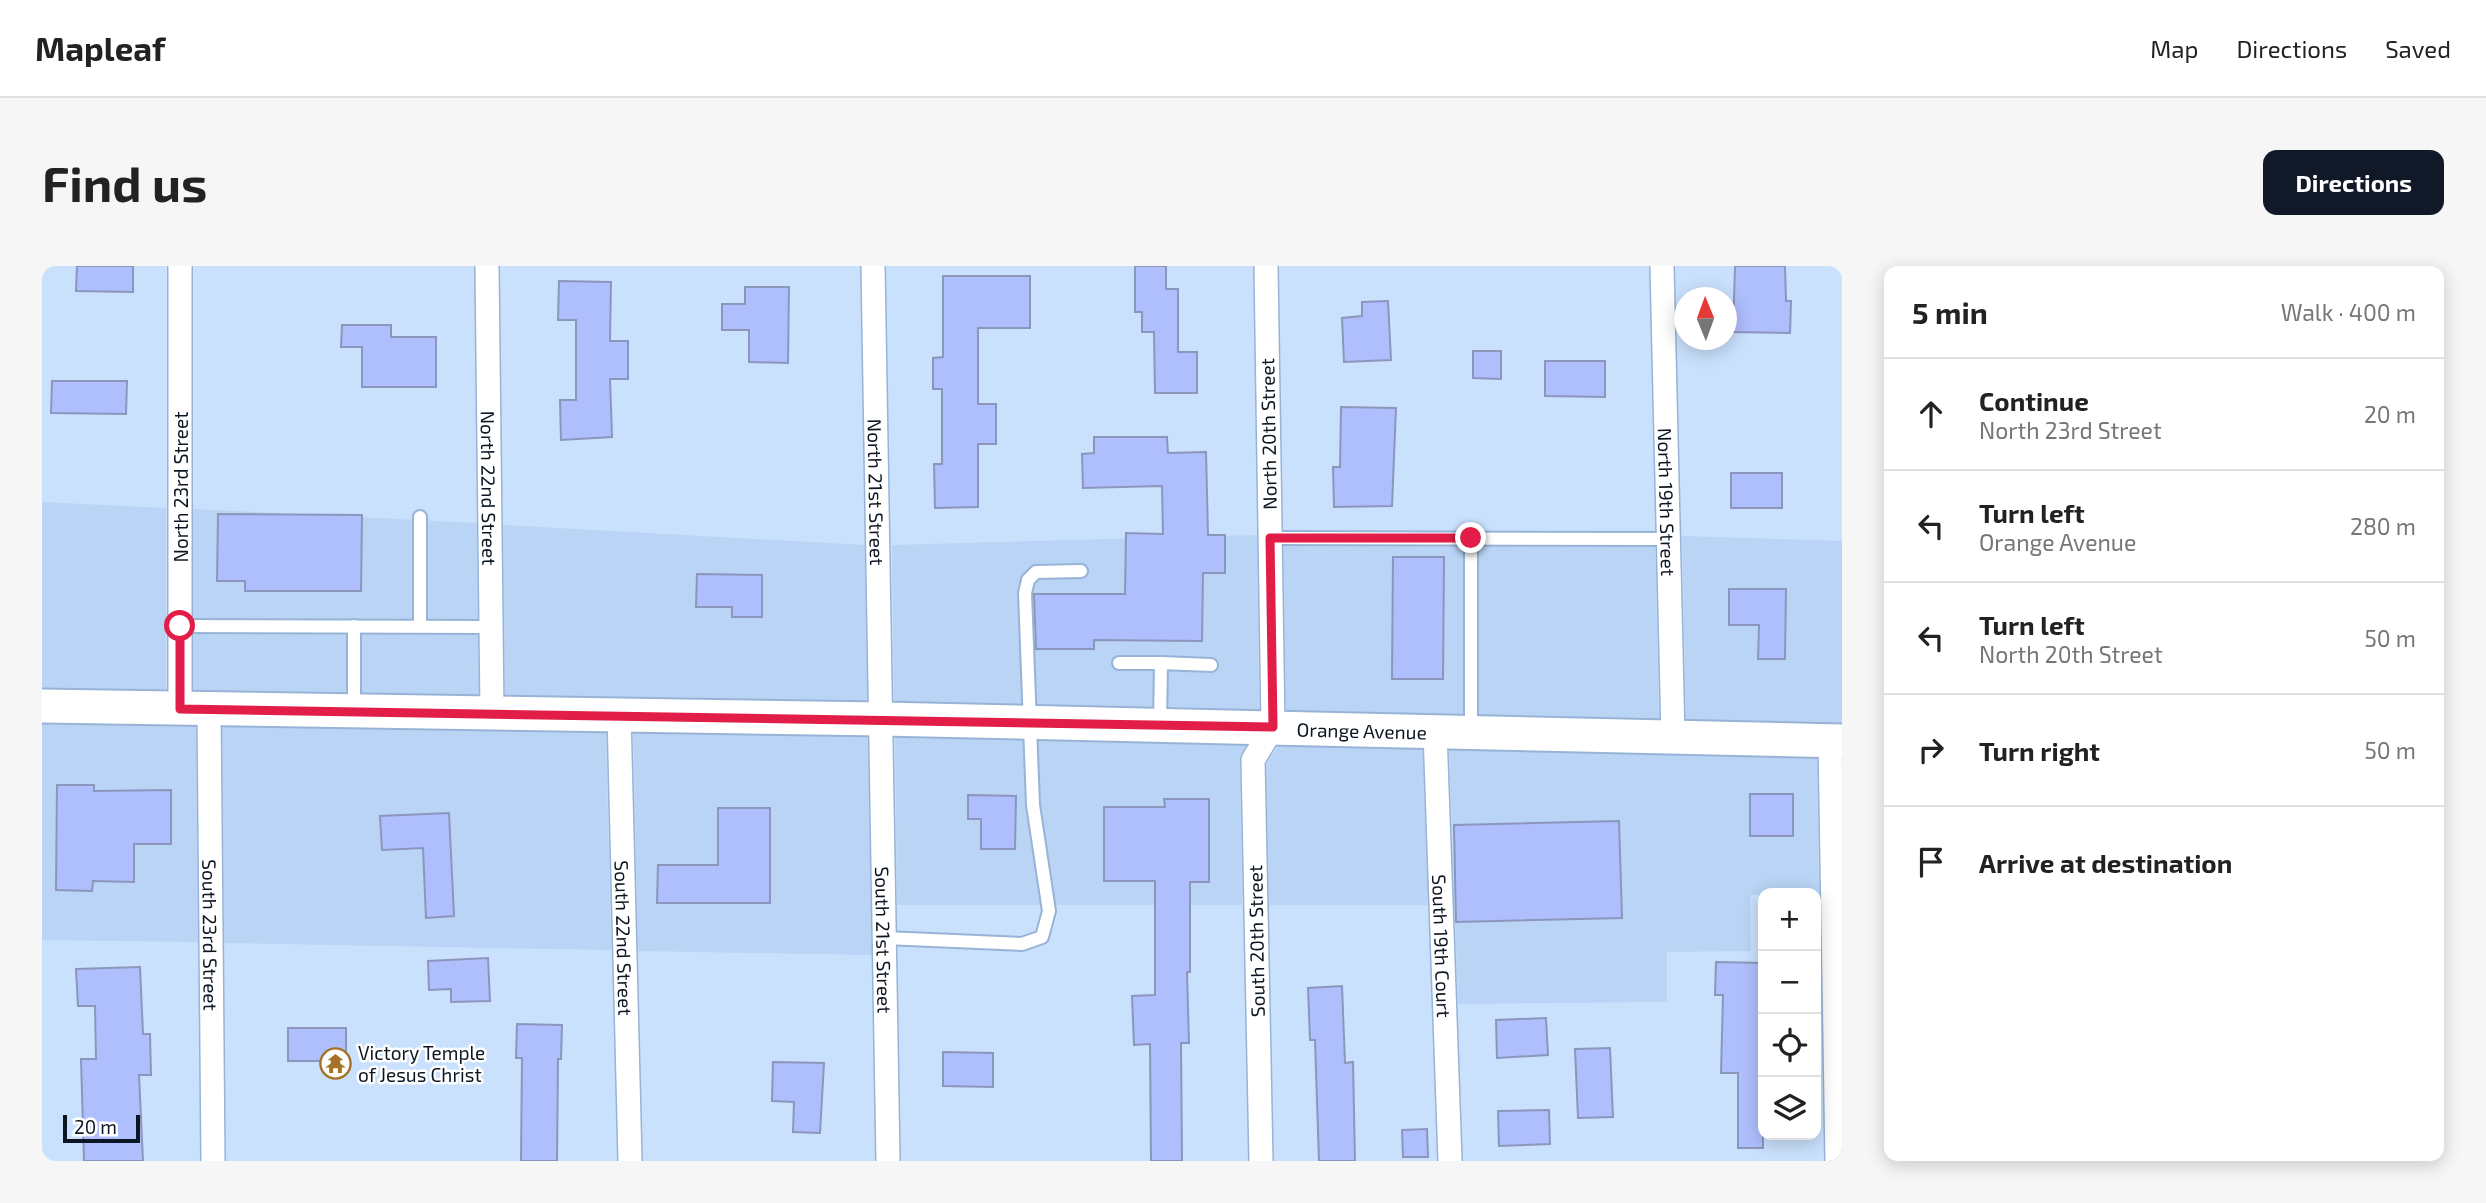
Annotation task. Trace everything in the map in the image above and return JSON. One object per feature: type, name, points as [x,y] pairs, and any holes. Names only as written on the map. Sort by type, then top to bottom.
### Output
[{"type":"main road","name":"Orange Avenue","points":[[42,706],[882,719],[1836,741]]},
{"type":"street","name":"North 23rd Street","points":[[180,266],[180,626],[194,709]]},
{"type":"street","name":"North 22nd Street","points":[[487,266],[492,712]]},
{"type":"street","name":"North 21st Street","points":[[873,266],[882,719]]},
{"type":"street","name":"North 20th Street","points":[[1266,266],[1273,727]]},
{"type":"street","name":"North 19th Street","points":[[1662,266],[1673,737]]},
{"type":"street","name":"South 23rd Street","points":[[194,709],[213,1161]]},
{"type":"street","name":"South 22nd Street","points":[[619,714],[630,1161]]},
{"type":"street","name":"South 21st Street","points":[[882,719],[888,1161]]},
{"type":"street","name":"South 20th Street","points":[[1261,1161],[1253,760],[1273,727]]},
{"type":"street","name":"South 19th Court","points":[[1435,731],[1450,1161]]},
{"type":"street","points":[[1836,741],[1837,1161]]},
{"type":"lane","points":[[419,517],[420,626]]},
{"type":"lane","points":[[1270,538],[1668,539]]},
{"type":"lane","points":[[1471,538],[1471,732]]},
{"type":"lane","points":[[885,938],[1022,944],[1042,937],[1049,911],[1037,841],[1024,593],[1028,580],[1036,572],[1081,571]]},
{"type":"lane","points":[[180,626],[492,626]]},
{"type":"lane","points":[[354,626],[354,710]]},
{"type":"lane","points":[[1119,663],[1211,665]]},
{"type":"lane","points":[[1160,725],[1161,663]]},
{"type":"shaded area","points":[[42,502],[166,508],[166,694],[42,691]]},
{"type":"shaded area","points":[[193,509],[477,523],[479,697],[193,694]]},
{"type":"shaded area","points":[[503,525],[865,545],[868,704],[505,698]]},
{"type":"shaded area","points":[[1283,534],[1655,535],[1659,721],[1286,713]]},
{"type":"shaded area","points":[[1257,535],[1259,712],[894,704],[892,545]]},
{"type":"shaded area","points":[[1682,536],[1842,541],[1842,726],[1686,722]]},
{"type":"shaded area","points":[[42,721],[196,724],[198,942],[42,940]]},
{"type":"shaded area","points":[[222,724],[606,729],[611,950],[224,943]]},
{"type":"shaded area","points":[[633,730],[868,733],[872,955],[638,951]]},
{"type":"shaded area","points":[[895,734],[1248,742],[1240,760],[1242,905],[897,905]]},
{"type":"shaded area","points":[[1280,743],[1423,746],[1428,905],[1269,905],[1266,765]]},
{"type":"shaded area","points":[[1449,746],[1817,755],[1819,888],[1758,888],[1758,895],[1750,895],[1751,951],[1667,952],[1667,1002],[1458,1004]]},
{"type":"building","points":[[77,266],[133,266],[133,292],[76,291]]},
{"type":"building","points":[[1135,266],[1166,266],[1166,289],[1178,289],[1178,352],[1197,352],[1197,393],[1155,393],[1154,332],[1142,332],[1142,312],[1135,312]]},
{"type":"building","points":[[1735,266],[1785,266],[1786,301],[1791,301],[1790,333],[1737,332],[1737,287],[1734,287]]},
{"type":"building","points":[[943,276],[1030,276],[1030,328],[978,328],[978,404],[996,404],[996,444],[978,444],[978,507],[935,508],[934,464],[942,464],[942,389],[933,389],[933,358],[943,357]]},
{"type":"building","points":[[559,281],[611,282],[610,341],[628,341],[628,379],[610,379],[612,437],[561,440],[560,400],[576,400],[576,320],[558,320]]},
{"type":"building","points":[[745,287],[789,287],[788,363],[749,362],[749,330],[722,330],[722,304],[745,304]]},
{"type":"building","points":[[1388,301],[1391,360],[1344,362],[1342,318],[1362,316],[1362,302]]},
{"type":"building","points":[[342,325],[391,325],[391,337],[436,337],[436,387],[362,387],[362,347],[341,347]]},
{"type":"building","points":[[1473,351],[1501,351],[1501,379],[1473,378]]},
{"type":"building","points":[[1545,361],[1605,361],[1605,397],[1545,396]]},
{"type":"building","points":[[52,381],[127,381],[126,414],[51,413]]},
{"type":"building","points":[[1341,407],[1396,408],[1392,506],[1334,507],[1333,467],[1340,467]]},
{"type":"building","points":[[1094,437],[1167,437],[1168,453],[1206,452],[1208,535],[1225,535],[1225,573],[1203,573],[1202,641],[1094,640],[1094,649],[1036,649],[1034,594],[1125,594],[1126,533],[1163,534],[1162,486],[1083,488],[1082,454],[1094,453]]},
{"type":"building","points":[[1731,473],[1782,473],[1782,508],[1731,508]]},
{"type":"building","points":[[218,514],[362,515],[361,591],[245,591],[245,581],[217,581]]},
{"type":"building","points":[[1393,557],[1444,557],[1443,679],[1392,679]]},
{"type":"building","points":[[697,574],[762,575],[762,617],[732,617],[732,607],[696,607]]},
{"type":"building","points":[[1729,589],[1786,589],[1785,659],[1758,659],[1759,625],[1729,625]]},
{"type":"building","points":[[57,785],[94,785],[94,791],[171,790],[171,844],[134,844],[134,882],[93,881],[92,891],[56,890]]},
{"type":"building","points":[[1750,794],[1793,794],[1793,836],[1750,836]]},
{"type":"building","points":[[968,795],[1016,796],[1015,849],[981,849],[981,819],[968,819]]},
{"type":"building","points":[[1164,799],[1209,799],[1209,882],[1190,882],[1190,972],[1187,972],[1189,1043],[1181,1043],[1182,1161],[1151,1161],[1150,1044],[1134,1045],[1132,996],[1155,995],[1155,881],[1104,881],[1104,807],[1165,807]]},
{"type":"building","points":[[718,808],[770,808],[770,903],[657,903],[658,865],[718,865]]},
{"type":"building","points":[[449,813],[454,916],[426,918],[423,848],[382,850],[380,816]]},
{"type":"building","points":[[1619,821],[1622,918],[1456,922],[1454,825]]},
{"type":"building","points":[[488,958],[490,1001],[451,1002],[451,989],[429,990],[428,961]]},
{"type":"building","points":[[1716,962],[1758,963],[1758,1140],[1763,1140],[1763,1148],[1738,1148],[1738,1073],[1721,1073],[1723,995],[1715,995]]},
{"type":"building","points":[[140,967],[143,1034],[150,1034],[151,1075],[139,1075],[143,1161],[84,1161],[81,1059],[96,1059],[95,1006],[78,1006],[76,969]]},
{"type":"building","points":[[1342,986],[1345,1063],[1353,1062],[1355,1161],[1319,1161],[1315,1040],[1310,1040],[1308,988]]},
{"type":"building","points":[[1546,1018],[1548,1055],[1497,1058],[1496,1020]]},
{"type":"building","points":[[517,1024],[562,1025],[561,1059],[558,1059],[557,1161],[521,1161],[522,1058],[516,1058]]},
{"type":"building","points":[[288,1028],[346,1028],[346,1061],[288,1061]]},
{"type":"building","points":[[1610,1048],[1613,1117],[1578,1118],[1575,1049]]},
{"type":"building","points":[[943,1052],[993,1053],[993,1087],[943,1086]]},
{"type":"building","points":[[773,1062],[824,1063],[820,1133],[793,1132],[794,1102],[772,1101]]},
{"type":"building","points":[[1549,1110],[1550,1144],[1499,1146],[1498,1111]]},
{"type":"building","points":[[1427,1129],[1428,1157],[1403,1157],[1402,1130]]},
{"type":"place","name":"Victory Temple of Jesus Christ","points":[[335,1063]]},
{"type":"route","points":[[180,626],[180,709],[492,712],[1273,727],[1270,538],[1471,538]]}]
